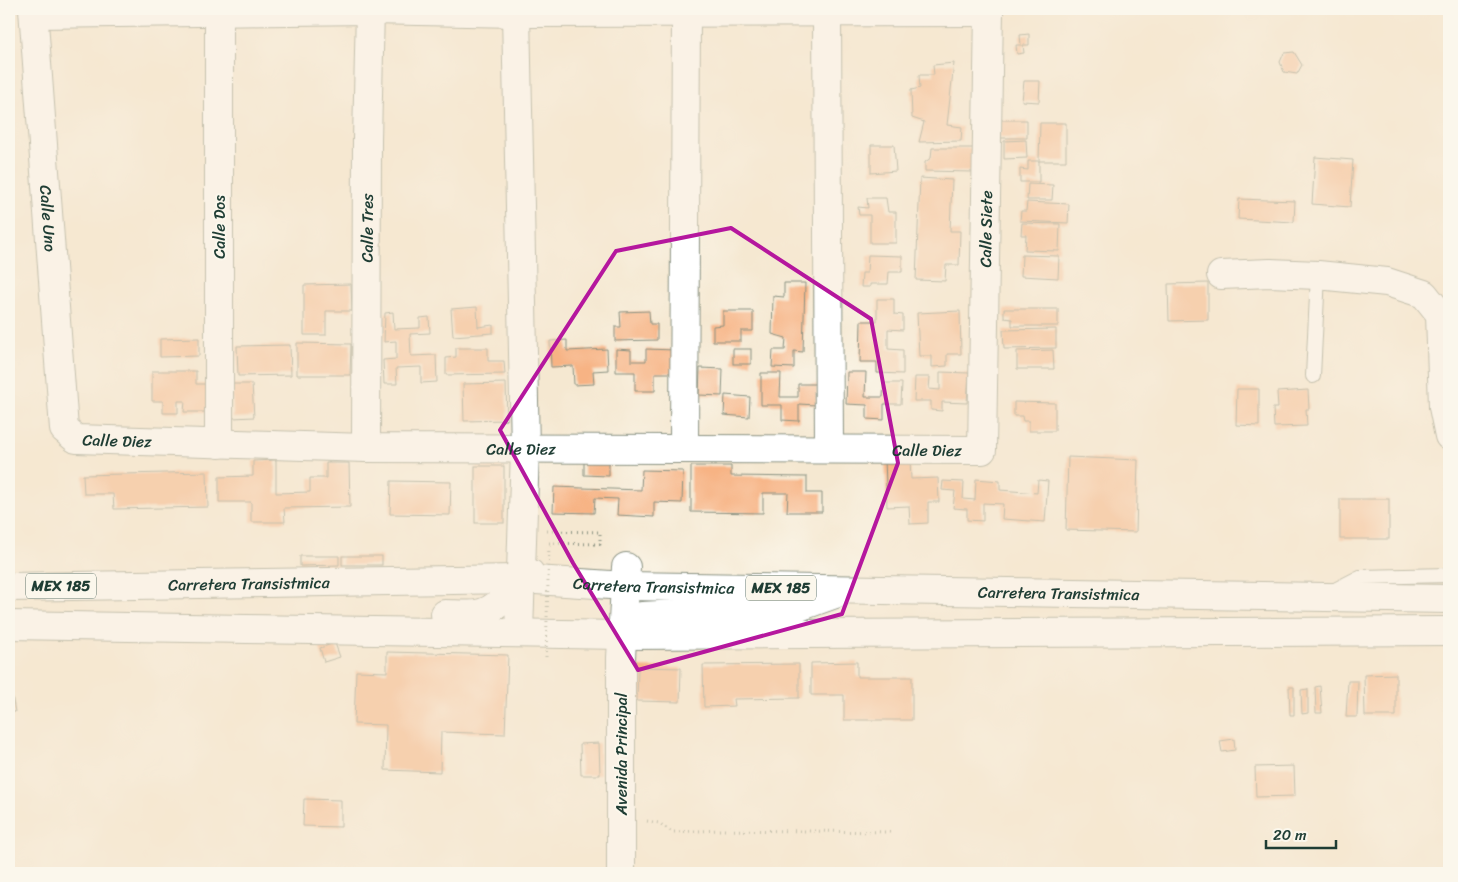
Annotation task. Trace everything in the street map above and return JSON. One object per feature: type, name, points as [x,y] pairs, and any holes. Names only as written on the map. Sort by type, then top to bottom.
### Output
[{"type":"street","points":[[33,11],[370,9],[516,14],[686,11],[989,10]]},
{"type":"street","name":"Calle Tres","points":[[366,448],[367,149],[370,9]]},
{"type":"street","name":"Calle Siete","points":[[982,450],[989,10]]},
{"type":"street","name":"Calle Uno","points":[[33,11],[64,429]]},
{"type":"street","name":"Calle Dos","points":[[219,11],[219,444]]},
{"type":"street","points":[[684,449],[686,11]]},
{"type":"street","points":[[827,12],[828,449]]},
{"type":"street","points":[[516,14],[525,449],[518,633]]},
{"type":"street","points":[[1221,275],[1270,273],[1318,275],[1387,282],[1424,294],[1440,314],[1443,407],[1449,436]]},
{"type":"street","name":"Calle Diez","points":[[64,429],[76,439],[366,448],[982,450]]},
{"type":"street","points":[[295,629],[322,619],[481,614],[497,604],[521,578],[545,565],[625,576],[804,570],[848,589]]},
{"type":"street","name":"Avenida Principal","points":[[621,873],[622,635],[625,576]]},
{"type":"street","name":"Carretera Transistmica","points":[[9,587],[521,578]]},
{"type":"street","points":[[622,635],[635,620],[642,616],[800,607],[848,589]]},
{"type":"street","name":"Carretera Transistmica","points":[[848,589],[1449,600]]},
{"type":"street","points":[[9,625],[622,635],[1449,631]]},
{"type":"lane","points":[[1313,376],[1318,275]]},
{"type":"lane","points":[[1320,598],[1360,577],[1449,576]]},
{"type":"path","points":[[522,531],[600,532],[600,544],[549,543],[546,657]]},
{"type":"path","points":[[621,822],[645,821],[659,823],[672,832],[722,830],[891,832]]},
{"type":"highlighted area","points":[[731,228],[871,319],[898,463],[842,614],[638,670],[573,563],[500,430],[616,251]]},
{"type":"building","points":[[1029,34],[1029,45],[1023,45],[1024,53],[1017,54],[1016,45],[1021,45],[1020,35]]},
{"type":"building","points":[[1294,52],[1302,65],[1297,74],[1284,72],[1280,62],[1284,53]]},
{"type":"building","points":[[954,63],[947,125],[962,127],[961,141],[919,142],[924,122],[912,118],[911,90],[920,88],[919,75],[934,75],[933,65]]},
{"type":"building","points":[[1024,81],[1040,81],[1039,102],[1022,101]]},
{"type":"building","points":[[999,120],[1027,120],[1027,138],[1000,138]]},
{"type":"building","points":[[1040,123],[1066,123],[1066,161],[1039,161]]},
{"type":"building","points":[[1026,140],[1027,158],[1004,159],[1004,141]]},
{"type":"building","points":[[871,145],[894,145],[896,171],[871,173]]},
{"type":"building","points":[[932,148],[974,148],[973,172],[925,171],[925,162],[931,158]]},
{"type":"building","points":[[1315,157],[1353,160],[1350,207],[1312,204]]},
{"type":"building","points":[[1028,161],[1039,161],[1039,182],[1020,182],[1020,169],[1028,170]]},
{"type":"building","points":[[920,178],[952,180],[950,231],[960,231],[959,265],[946,265],[945,281],[916,280]]},
{"type":"building","points":[[1028,184],[1053,185],[1052,200],[1027,200]]},
{"type":"building","points":[[867,198],[886,198],[888,212],[896,212],[896,243],[870,243],[870,215],[859,215],[858,207],[868,208]]},
{"type":"building","points":[[1239,199],[1295,201],[1294,222],[1238,219]]},
{"type":"building","points":[[1027,202],[1069,204],[1068,223],[1020,221],[1021,211],[1026,211]]},
{"type":"building","points":[[1022,223],[1060,224],[1059,251],[1025,250],[1026,235],[1021,235]]},
{"type":"building","points":[[868,255],[902,256],[902,272],[889,272],[888,284],[870,284],[870,287],[861,287],[862,273],[867,273]]},
{"type":"building","points":[[1022,255],[1059,256],[1058,278],[1021,276]]},
{"type":"building","points":[[784,283],[805,283],[803,352],[794,351],[794,368],[772,367],[773,350],[785,350],[786,338],[772,334],[773,296],[784,297]]},
{"type":"building","points":[[1208,283],[1208,320],[1169,321],[1168,284]]},
{"type":"building","points":[[351,284],[352,311],[326,311],[326,335],[304,335],[304,285]]},
{"type":"building","points":[[877,299],[894,299],[894,314],[903,315],[903,330],[888,329],[888,349],[903,350],[903,374],[877,373],[877,362],[860,362],[861,321],[877,321]]},
{"type":"building","points":[[477,307],[478,327],[493,325],[493,333],[453,336],[451,309]]},
{"type":"building","points":[[1004,309],[1058,309],[1058,326],[1012,326],[1012,319],[1004,318]]},
{"type":"building","points":[[649,311],[650,324],[657,324],[657,340],[615,341],[615,327],[621,327],[620,312]]},
{"type":"building","points":[[723,311],[753,311],[753,331],[741,331],[741,341],[713,341],[713,326],[723,325]]},
{"type":"building","points":[[960,311],[961,354],[947,354],[947,366],[932,367],[932,356],[919,356],[917,313]]},
{"type":"building","points":[[393,312],[394,329],[420,328],[420,318],[429,317],[430,333],[410,334],[411,356],[436,355],[437,382],[421,383],[421,367],[396,368],[397,384],[384,384],[383,360],[396,359],[396,341],[384,342],[385,313]]},
{"type":"building","points":[[1056,329],[1056,348],[1004,349],[1003,330]]},
{"type":"building","points":[[199,338],[199,356],[160,357],[160,339]]},
{"type":"building","points":[[567,340],[567,351],[607,349],[608,370],[593,371],[594,384],[574,385],[573,366],[551,367],[550,341]]},
{"type":"building","points":[[297,343],[351,344],[350,375],[297,375]]},
{"type":"building","points":[[290,345],[291,375],[238,376],[237,346]]},
{"type":"building","points":[[456,348],[488,348],[488,361],[504,361],[505,374],[446,375],[446,358],[456,357]]},
{"type":"building","points":[[616,349],[631,350],[631,361],[646,361],[646,349],[675,350],[674,373],[655,373],[655,391],[635,391],[635,372],[616,372]]},
{"type":"building","points":[[733,349],[751,349],[751,364],[733,364]]},
{"type":"building","points":[[1053,350],[1054,369],[1017,369],[1017,351]]},
{"type":"building","points":[[700,368],[723,369],[722,396],[699,395]]},
{"type":"building","points":[[152,371],[196,371],[196,384],[209,384],[209,412],[184,412],[185,401],[178,401],[178,413],[163,413],[163,401],[152,401]]},
{"type":"building","points":[[847,372],[866,372],[865,397],[883,397],[884,383],[902,383],[901,404],[884,404],[884,420],[867,419],[867,405],[846,404]]},
{"type":"building","points":[[940,372],[969,373],[967,403],[942,402],[942,411],[931,410],[931,401],[914,401],[915,377],[930,377],[929,389],[940,390]]},
{"type":"building","points":[[761,373],[781,373],[780,397],[798,397],[798,384],[817,384],[816,405],[799,404],[799,421],[782,420],[782,405],[761,405]]},
{"type":"building","points":[[506,383],[507,420],[464,421],[463,384]]},
{"type":"building","points":[[232,384],[252,384],[254,417],[233,418]]},
{"type":"building","points":[[1237,389],[1259,389],[1259,426],[1236,425]]},
{"type":"building","points":[[1308,390],[1309,409],[1306,409],[1307,426],[1274,427],[1273,408],[1278,408],[1277,392]]},
{"type":"building","points":[[725,395],[750,397],[749,417],[724,415]]},
{"type":"building","points":[[1014,402],[1055,403],[1055,431],[1029,431],[1029,421],[1023,421],[1022,416],[1014,416]]},
{"type":"building","points":[[584,456],[609,457],[609,476],[584,475]]},
{"type":"building","points":[[1068,457],[1138,460],[1136,532],[1066,530]]},
{"type":"building","points":[[910,459],[911,479],[938,478],[939,502],[928,502],[928,523],[910,524],[909,506],[887,507],[885,460]]},
{"type":"building","points":[[276,460],[276,493],[310,492],[310,478],[326,478],[326,463],[349,463],[350,507],[284,508],[285,522],[251,522],[251,502],[219,502],[219,477],[253,476],[253,461]]},
{"type":"building","points":[[475,466],[504,466],[504,523],[475,523]]},
{"type":"building","points":[[691,466],[731,466],[731,476],[807,477],[807,493],[822,493],[822,512],[787,512],[788,493],[763,493],[763,513],[691,512]]},
{"type":"building","points":[[642,470],[683,471],[682,503],[654,502],[654,517],[617,515],[618,499],[595,498],[594,513],[553,512],[554,487],[641,490]]},
{"type":"building","points":[[207,472],[208,507],[114,509],[113,494],[84,494],[83,475]]},
{"type":"building","points":[[976,479],[1000,481],[1000,490],[1037,493],[1038,480],[1048,481],[1045,522],[1002,519],[1003,504],[983,503],[983,521],[967,520],[967,509],[953,508],[955,491],[942,490],[943,481],[964,482],[963,499],[975,500]]},
{"type":"building","points":[[391,481],[451,482],[450,515],[390,514]]},
{"type":"building","points":[[1340,499],[1389,499],[1389,539],[1340,539]]},
{"type":"building","points":[[300,556],[339,556],[339,565],[300,566]]},
{"type":"building","points":[[342,556],[382,556],[382,565],[342,565]]},
{"type":"building","points":[[335,643],[340,657],[324,662],[320,648]]},
{"type":"building","points":[[387,652],[508,655],[505,734],[441,732],[440,772],[385,770],[386,725],[354,724],[356,671],[387,672]]},
{"type":"building","points":[[857,662],[857,677],[912,677],[912,720],[844,720],[844,695],[811,695],[811,663]]},
{"type":"building","points":[[799,664],[799,698],[734,699],[735,706],[704,707],[703,665]]},
{"type":"building","points":[[638,667],[681,668],[680,702],[637,701]]},
{"type":"building","points":[[1396,674],[1396,716],[1365,716],[1364,675]]},
{"type":"building","points":[[9,677],[15,712],[9,713]]},
{"type":"building","points":[[1348,681],[1358,681],[1357,717],[1346,717]]},
{"type":"building","points":[[1320,686],[1322,713],[1316,713],[1315,687]]},
{"type":"building","points":[[1289,687],[1294,687],[1294,715],[1290,715]]},
{"type":"building","points":[[1308,689],[1308,713],[1302,714],[1301,690]]},
{"type":"building","points":[[1234,739],[1235,750],[1222,752],[1220,741]]},
{"type":"building","points":[[599,743],[600,775],[581,775],[580,744]]},
{"type":"building","points":[[1294,766],[1295,796],[1256,797],[1255,767]]},
{"type":"building","points":[[304,799],[341,800],[341,827],[303,826]]}]
